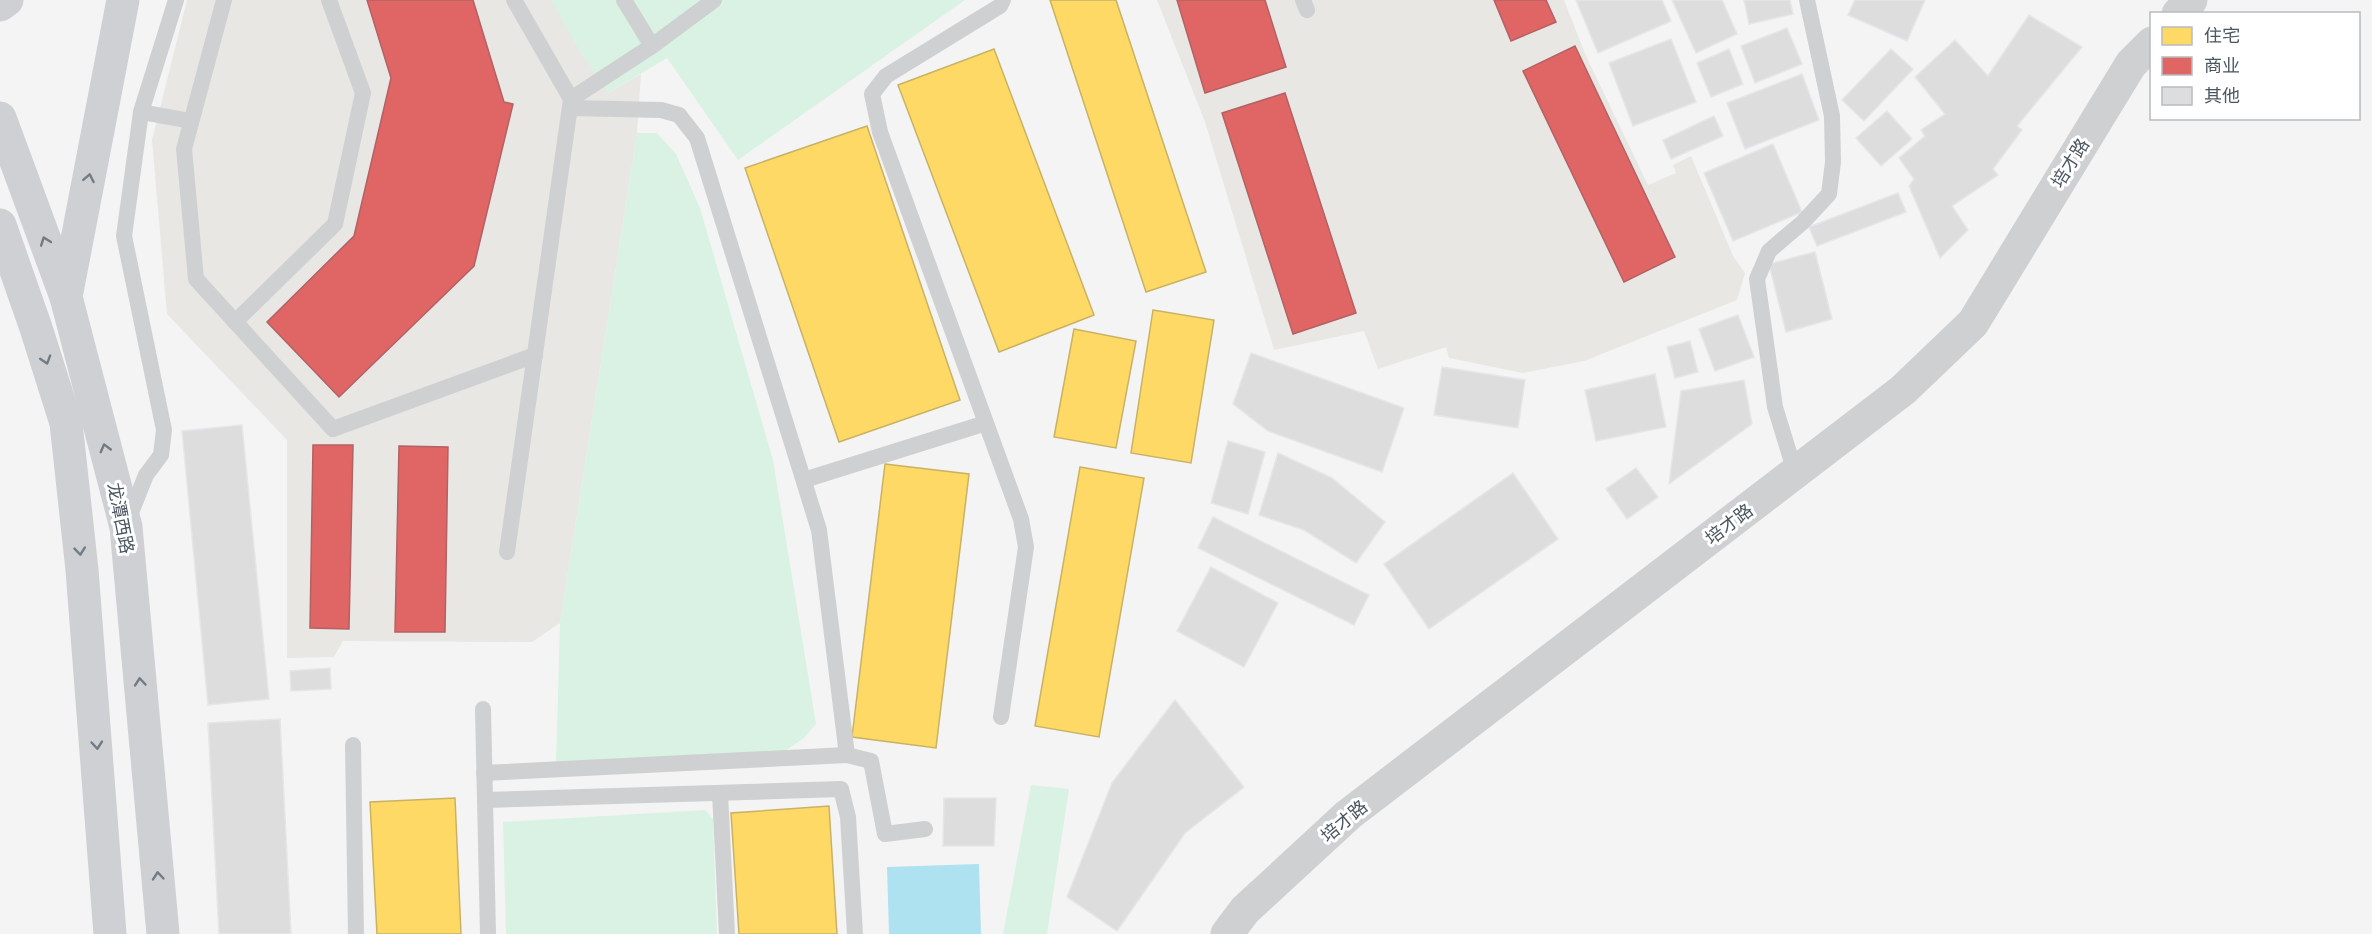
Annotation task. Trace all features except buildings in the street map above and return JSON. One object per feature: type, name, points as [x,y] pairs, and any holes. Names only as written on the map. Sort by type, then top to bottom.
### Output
[{"type":"main road","points":[[0,5],[7,0]]},
{"type":"main road","points":[[66,297],[123,0]]},
{"type":"main road","name":"龙潭西路","points":[[0,118],[66,297],[126,527],[163,934]]},
{"type":"main road","points":[[0,225],[66,423],[82,570],[110,934]]},
{"type":"main road","points":[[0,293],[36,328]]},
{"type":"street","points":[[2180,12],[2191,0]]},
{"type":"street","name":"培才路","points":[[1227,934],[1245,910],[1348,815],[1903,390],[1973,323],[2131,64],[2150,43]]},
{"type":"lane","points":[[126,527],[146,475],[161,455],[164,429],[124,236],[141,112],[176,0]]},
{"type":"lane","points":[[224,0],[184,149],[196,279],[333,429],[535,355]]},
{"type":"lane","points":[[235,322],[335,224],[363,93],[329,0]]},
{"type":"lane","points":[[507,552],[571,103],[514,0]]},
{"type":"lane","points":[[624,0],[652,46]]},
{"type":"lane","points":[[571,103],[714,0]]},
{"type":"lane","points":[[1002,717],[1026,548],[1021,519],[880,132],[872,94],[886,76],[1000,6],[1003,0]]},
{"type":"lane","points":[[1796,472],[1775,406],[1757,279],[1769,251],[1803,222],[1829,194],[1833,162],[1832,116],[1808,0]]},
{"type":"lane","points":[[571,103],[661,110],[679,115],[697,138],[819,530],[847,755]]},
{"type":"lane","points":[[141,112],[192,121]]},
{"type":"lane","points":[[804,480],[986,423]]},
{"type":"lane","points":[[483,709],[488,934]]},
{"type":"lane","points":[[353,745],[356,934]]},
{"type":"lane","points":[[484,773],[847,755],[871,761],[885,834],[925,829]]},
{"type":"lane","points":[[485,800],[841,789],[848,818],[855,934]]},
{"type":"lane","points":[[720,793],[727,934]]},
{"type":"shaded area","points":[[187,0],[554,0],[608,93],[641,74],[637,133],[560,623],[532,642],[343,641],[334,657],[287,658],[287,440],[167,314],[152,140]]},
{"type":"shaded area","points":[[1157,0],[1564,0],[1586,56],[1648,185],[1676,173],[1673,165],[1691,156],[1733,256],[1745,273],[1737,300],[1584,361],[1523,373],[1449,358],[1446,347],[1378,369],[1364,331],[1274,350],[1205,122]]},
{"type":"green space","points":[[551,0],[965,0],[738,160],[667,58],[608,93],[579,50]]},
{"type":"green space","points":[[637,133],[657,133],[676,154],[700,208],[773,460],[816,724],[804,738],[782,753],[556,763],[560,623]]},
{"type":"green space","points":[[1031,785],[1069,789],[1047,934],[1003,934]]},
{"type":"green space","points":[[705,810],[713,819],[717,934],[506,934],[503,822]]},
{"type":"water","points":[[979,864],[981,934],[889,934],[887,867]]}]
